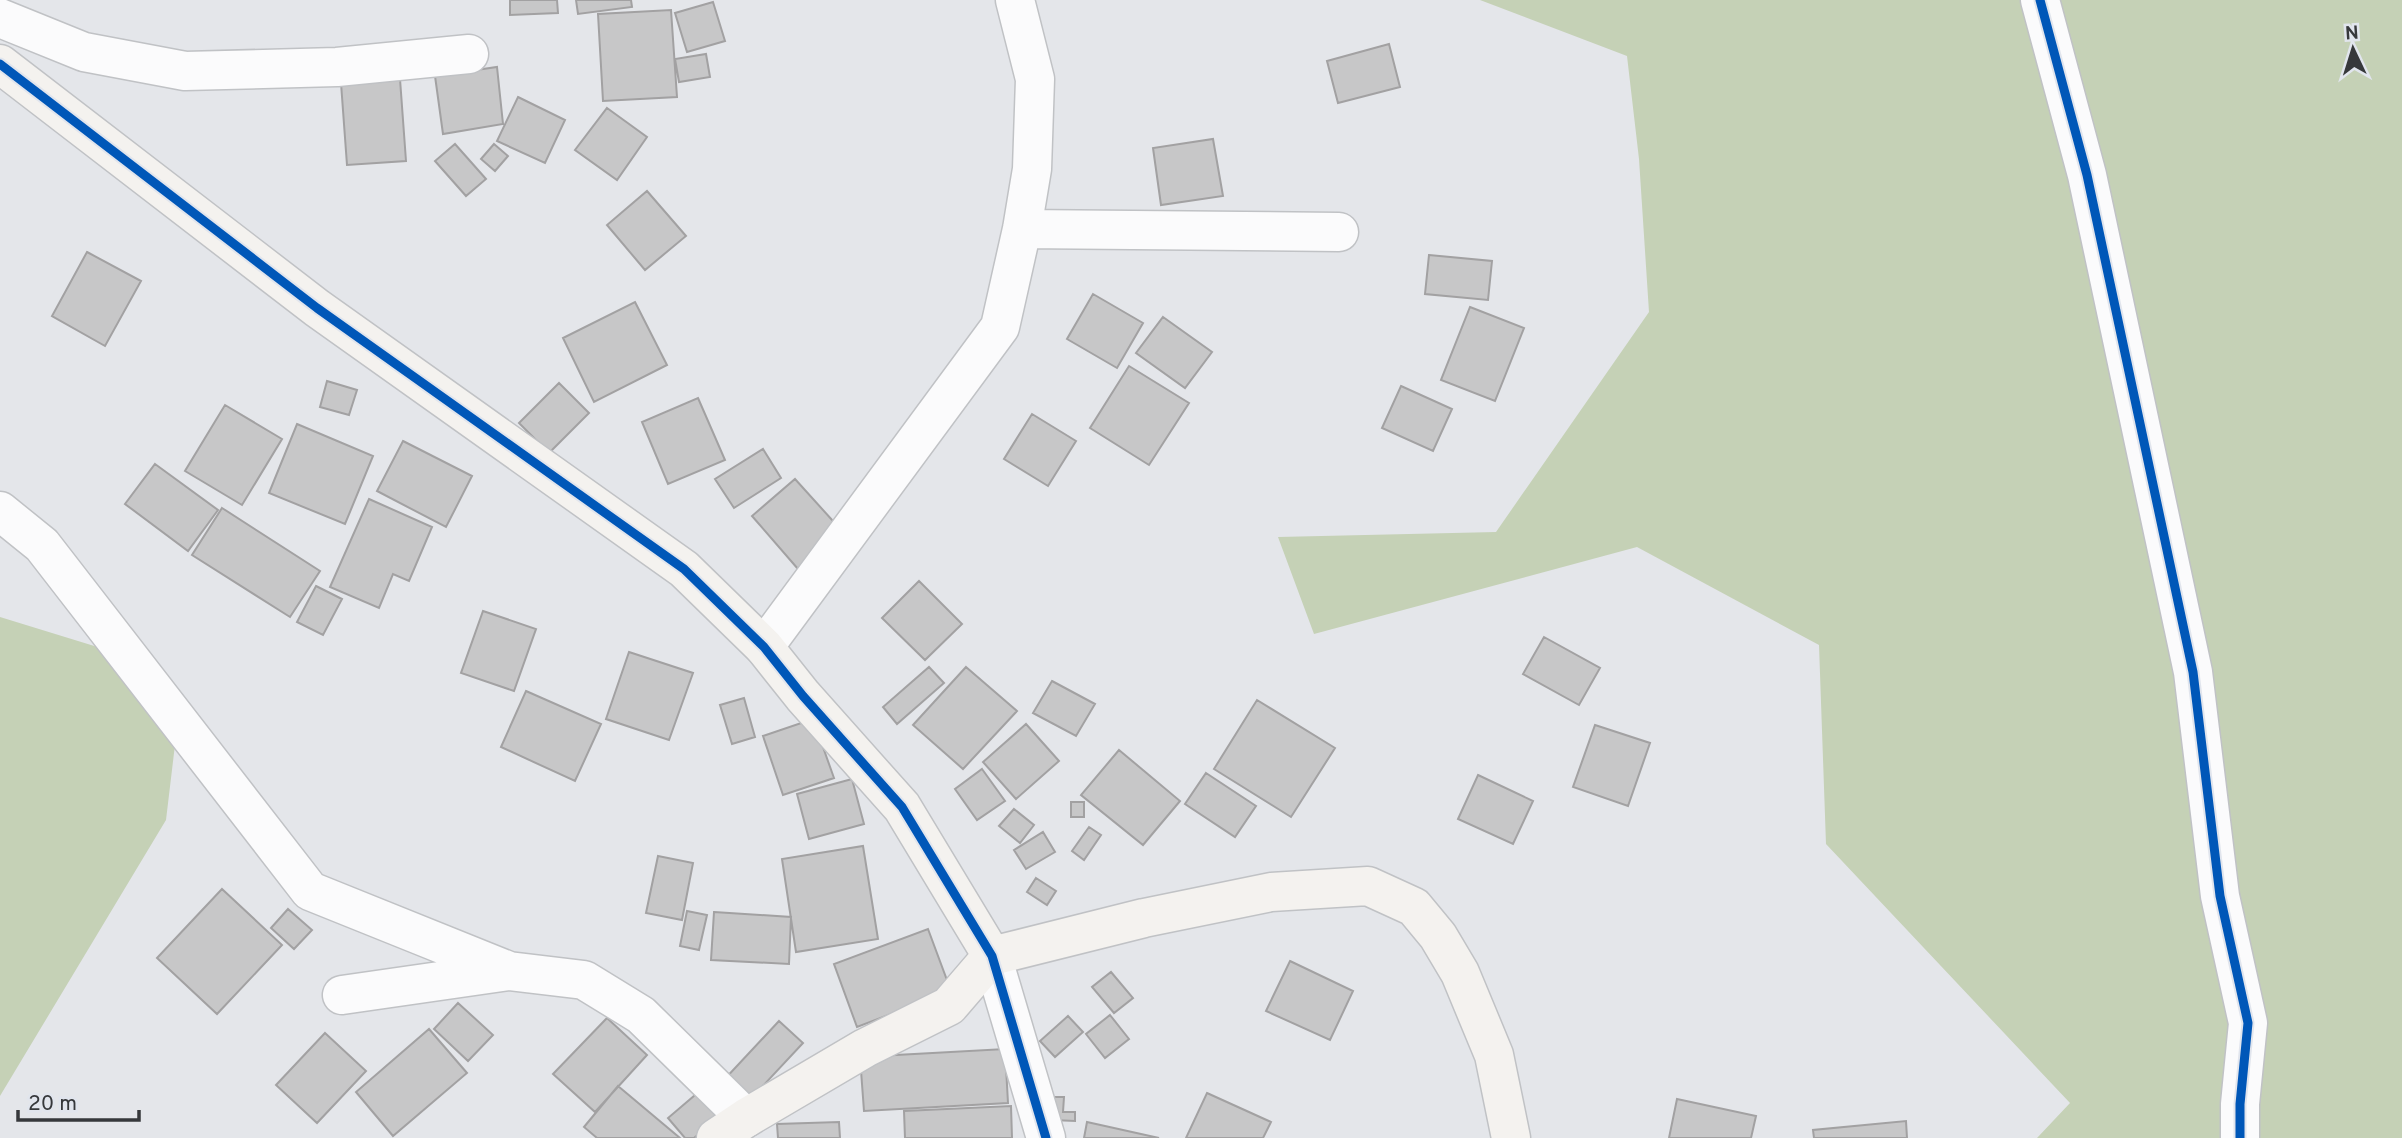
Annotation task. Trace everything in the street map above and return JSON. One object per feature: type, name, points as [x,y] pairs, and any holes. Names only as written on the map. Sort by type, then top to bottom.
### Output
[{"type":"street","points":[[764,648],[1000,327],[1022,229],[1032,169],[1035,79],[1015,0]]},
{"type":"street","points":[[2040,0],[2087,175],[2193,672],[2220,896],[2248,1023],[2240,1104],[2240,1138]]},
{"type":"street","points":[[0,18],[84,52],[186,71],[337,67],[469,54]]},
{"type":"street","points":[[0,64],[317,308],[684,569],[764,648],[902,807],[992,956],[1045,1138]]},
{"type":"street","points":[[1022,229],[1339,232]]},
{"type":"street","points":[[0,511],[42,545],[310,891],[509,971]]},
{"type":"street","points":[[342,995],[509,971],[584,980],[641,1015],[731,1128],[864,1048],[949,1006],[992,956],[1144,918],[1271,892],[1368,886],[1414,907],[1438,936],[1460,973],[1494,1055],[1511,1138]]},
{"type":"green space","points":[[1480,0],[2402,0],[2402,1138],[2037,1138],[2070,1103],[1826,844],[1819,645],[1637,547],[1314,634],[1278,537],[1496,532],[1649,312],[1639,159],[1627,56]]},
{"type":"green space","points":[[0,617],[117,653],[177,728],[166,820],[0,1096]]},
{"type":"building","points":[[510,0],[557,0],[558,13],[510,15]]},
{"type":"building","points":[[576,0],[631,0],[632,7],[578,14]]},
{"type":"building","points":[[713,2],[725,41],[687,52],[675,13]]},
{"type":"building","points":[[671,10],[677,97],[603,101],[598,14]]},
{"type":"building","points":[[1389,44],[1400,87],[1338,103],[1327,61]]},
{"type":"building","points":[[706,54],[710,77],[679,82],[675,59]]},
{"type":"building","points":[[497,67],[503,124],[443,134],[435,76]]},
{"type":"building","points":[[400,79],[406,161],[347,165],[341,83]]},
{"type":"building","points":[[518,97],[565,120],[545,163],[497,141]]},
{"type":"building","points":[[607,108],[647,137],[617,180],[575,150]]},
{"type":"building","points":[[1213,139],[1223,196],[1161,205],[1153,148]]},
{"type":"building","points":[[455,144],[486,179],[466,196],[435,161]]},
{"type":"building","points":[[494,144],[508,156],[495,171],[481,159]]},
{"type":"building","points":[[647,191],[686,236],[645,270],[607,225]]},
{"type":"building","points":[[87,252],[141,281],[105,346],[52,316]]},
{"type":"building","points":[[1429,255],[1492,261],[1488,300],[1425,294]]},
{"type":"building","points":[[1093,294],[1143,323],[1117,368],[1067,339]]},
{"type":"building","points":[[635,302],[667,365],[594,402],[563,338]]},
{"type":"building","points":[[1470,307],[1524,328],[1495,401],[1441,380]]},
{"type":"building","points":[[1163,317],[1212,352],[1185,388],[1136,353]]},
{"type":"building","points":[[1129,366],[1189,403],[1149,465],[1090,428]]},
{"type":"building","points":[[327,381],[357,390],[349,415],[320,407]]},
{"type":"building","points":[[559,383],[589,413],[549,453],[519,423]]},
{"type":"building","points":[[1401,386],[1452,409],[1433,451],[1382,428]]},
{"type":"building","points":[[698,398],[725,460],[668,484],[642,422]]},
{"type":"building","points":[[225,405],[282,439],[242,505],[185,471]]},
{"type":"building","points":[[1032,414],[1076,441],[1048,486],[1004,459]]},
{"type":"building","points":[[297,424],[373,456],[345,524],[269,493]]},
{"type":"building","points":[[403,441],[472,476],[446,527],[377,491]]},
{"type":"building","points":[[763,449],[781,478],[734,508],[715,479]]},
{"type":"building","points":[[155,464],[218,510],[188,551],[125,504]]},
{"type":"building","points":[[795,479],[842,531],[798,569],[752,516]]},
{"type":"building","points":[[369,499],[432,527],[409,581],[393,574],[379,608],[330,587]]},
{"type":"building","points":[[222,508],[320,571],[290,617],[192,555]]},
{"type":"building","points":[[919,581],[962,624],[925,660],[882,618]]},
{"type":"building","points":[[316,586],[342,599],[323,635],[297,622]]},
{"type":"building","points":[[483,611],[536,629],[514,691],[461,673]]},
{"type":"building","points":[[1544,637],[1600,668],[1579,705],[1523,674]]},
{"type":"building","points":[[629,652],[693,673],[669,740],[606,719]]},
{"type":"building","points":[[929,667],[944,683],[897,724],[883,707]]},
{"type":"building","points":[[966,667],[1017,711],[963,769],[913,725]]},
{"type":"building","points":[[1052,681],[1095,704],[1076,736],[1033,713]]},
{"type":"building","points":[[526,691],[601,724],[575,781],[501,747]]},
{"type":"building","points":[[744,698],[755,737],[732,744],[720,705]]},
{"type":"building","points":[[1257,700],[1335,748],[1291,817],[1214,769]]},
{"type":"building","points":[[813,719],[834,778],[783,795],[763,736]]},
{"type":"building","points":[[1026,724],[1059,761],[1016,799],[983,762]]},
{"type":"building","points":[[1595,725],[1650,743],[1628,806],[1573,787]]},
{"type":"building","points":[[1119,750],[1180,801],[1143,845],[1081,795]]},
{"type":"building","points":[[982,769],[1005,801],[977,820],[955,789]]},
{"type":"building","points":[[1206,773],[1256,806],[1235,837],[1185,804]]},
{"type":"building","points":[[1478,775],[1533,801],[1513,844],[1458,819]]},
{"type":"building","points":[[852,779],[864,824],[809,839],[797,794]]},
{"type":"building","points":[[1071,802],[1084,802],[1084,817],[1071,817]]},
{"type":"building","points":[[1014,809],[1034,825],[1020,843],[999,826]]},
{"type":"building","points":[[1089,827],[1101,835],[1084,860],[1072,851]]},
{"type":"building","points":[[1043,832],[1055,852],[1026,869],[1014,850]]},
{"type":"building","points":[[863,846],[878,939],[796,952],[782,859]]},
{"type":"building","points":[[658,856],[693,863],[682,920],[646,913]]},
{"type":"building","points":[[1036,878],[1056,891],[1047,905],[1027,892]]},
{"type":"building","points":[[222,889],[282,945],[217,1014],[157,958]]},
{"type":"building","points":[[288,909],[312,930],[294,949],[271,928]]},
{"type":"building","points":[[687,911],[707,915],[699,950],[680,946]]},
{"type":"building","points":[[714,912],[791,917],[789,964],[711,960]]},
{"type":"building","points":[[928,929],[951,991],[857,1027],[834,964]]},
{"type":"building","points":[[1290,961],[1353,991],[1330,1040],[1266,1011]]},
{"type":"building","points":[[1111,972],[1133,998],[1114,1013],[1092,987]]},
{"type":"building","points":[[458,1003],[493,1035],[468,1061],[434,1029]]},
{"type":"building","points":[[1110,1015],[1129,1039],[1105,1058],[1086,1034]]},
{"type":"building","points":[[1068,1016],[1083,1032],[1055,1057],[1040,1041]]},
{"type":"building","points":[[607,1018],[647,1055],[595,1112],[553,1074]]},
{"type":"building","points":[[779,1021],[803,1043],[746,1104],[722,1082]]},
{"type":"building","points":[[429,1029],[467,1073],[393,1136],[356,1092]]},
{"type":"building","points":[[325,1033],[366,1071],[317,1123],[276,1085]]},
{"type":"building","points":[[1005,1049],[1008,1103],[864,1111],[860,1057]]},
{"type":"building","points":[[618,1086],[680,1138],[597,1138],[584,1127]]},
{"type":"building","points":[[701,1090],[722,1114],[694,1138],[685,1138],[668,1118]]},
{"type":"building","points":[[1207,1093],[1271,1122],[1263,1138],[1186,1138]]},
{"type":"building","points":[[1054,1097],[1064,1097],[1063,1112],[1075,1112],[1075,1121],[1053,1120]]},
{"type":"building","points":[[1677,1099],[1756,1116],[1751,1138],[1669,1138]]},
{"type":"building","points":[[1011,1106],[1012,1138],[905,1138],[904,1111]]},
{"type":"building","points":[[1906,1121],[1907,1138],[1814,1138],[1813,1130]]},
{"type":"building","points":[[839,1122],[840,1138],[778,1138],[777,1124]]},
{"type":"building","points":[[1087,1122],[1159,1138],[1084,1138]]},
{"type":"cycle path","points":[[2040,0],[2087,175],[2193,672],[2220,896],[2248,1023],[2240,1104],[2240,1138]]},
{"type":"cycle path","points":[[0,64],[317,308],[684,569],[764,647],[803,696],[902,807],[992,956],[1046,1138]]}]
